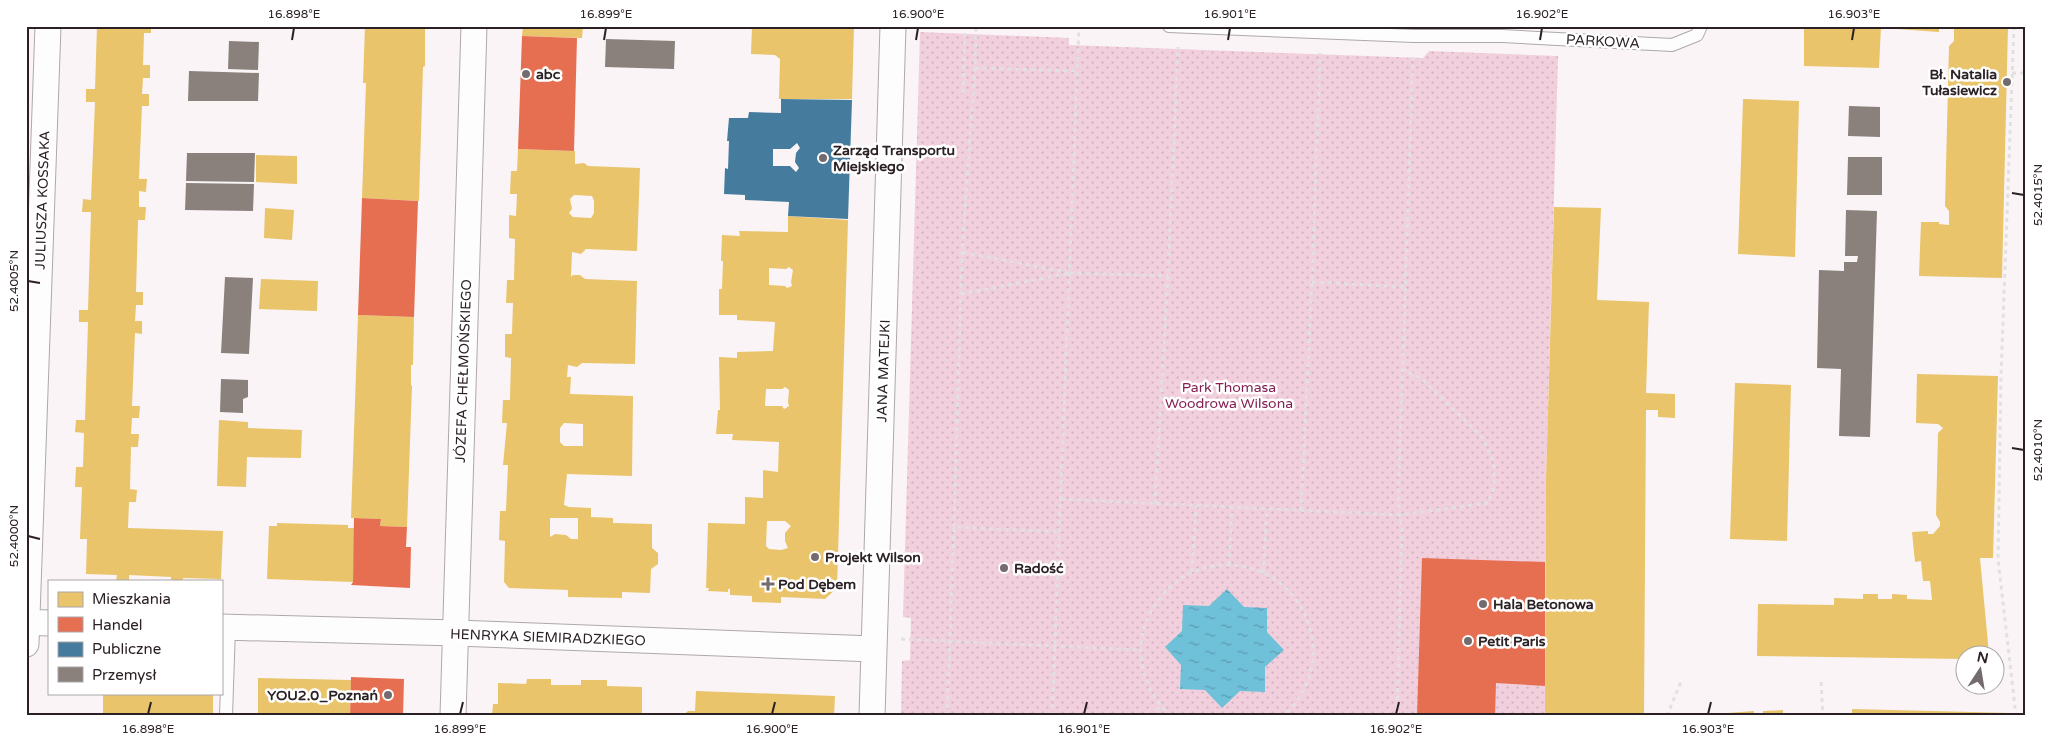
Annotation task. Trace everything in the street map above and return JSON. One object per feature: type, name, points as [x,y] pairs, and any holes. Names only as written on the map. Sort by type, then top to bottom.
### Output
[{"type":"street","name":"JULIUSZA KOSSAKA","points":[[32,628],[48,26]]},
{"type":"street","name":"JÓZEFA CHEŁMOŃSKIEGO","points":[[453,716],[474,26]]},
{"type":"street","name":"JANA MATEJKI","points":[[872,716],[893,26]]},
{"type":"street","name":"HENRYKA SIEMIRADZKIEGO","points":[[225,627],[456,633],[874,649]]},
{"type":"lane","name":"PARKOWA","points":[[1168,26],[1414,36],[1502,36],[1672,45],[1697,35],[1701,26]]},
{"type":"lane","points":[[225,627],[226,716]]},
{"type":"path","points":[[963,93],[966,65],[965,26]]},
{"type":"path","points":[[947,716],[962,252],[975,68],[976,26]]},
{"type":"path","points":[[1052,716],[1079,26]]},
{"type":"path","points":[[2014,26],[2002,366],[1998,559],[2016,716]]},
{"type":"path","points":[[1154,504],[1168,276],[1178,27]]},
{"type":"path","points":[[1301,511],[1321,32]]},
{"type":"path","points":[[1397,716],[1404,287],[1414,36]]},
{"type":"path","points":[[975,68],[1078,71]]},
{"type":"path","points":[[2012,73],[2026,73]]},
{"type":"path","points":[[962,252],[1070,273],[1168,276]]},
{"type":"path","points":[[961,294],[1070,273]]},
{"type":"path","points":[[1312,282],[1404,287]]},
{"type":"path","points":[[1061,498],[1267,510],[1400,515],[1488,503],[1494,487],[1494,463],[1483,438],[1422,379],[1402,370]]},
{"type":"path","points":[[1192,572],[1196,506]]},
{"type":"path","points":[[1229,565],[1232,507]]},
{"type":"path","points":[[1263,573],[1267,510]]},
{"type":"path","points":[[954,527],[1060,532]]},
{"type":"path","points":[[1172,716],[1160,706],[1145,681],[1140,650],[1144,623],[1160,595],[1183,576],[1212,565],[1242,565],[1271,575],[1294,594],[1309,621],[1314,650],[1309,680],[1294,707],[1283,716]]},
{"type":"path","points":[[897,639],[1140,650]]},
{"type":"path","points":[[1666,716],[1682,679]]},
{"type":"path","points":[[1822,682],[1823,716]]},
{"type":"path","points":[[1151,716],[1160,706]]},
{"type":"green space","name":"Park Thomasa Woodrowa Wilsona","points":[[920,32],[1069,38],[1069,45],[1423,58],[1429,51],[1558,56],[1546,480],[1545,716],[901,716],[902,661],[910,660],[911,618],[903,617]]},
{"type":"water","points":[[1227,589],[1244,607],[1267,608],[1267,632],[1284,650],[1265,667],[1265,692],[1240,691],[1222,708],[1205,690],[1180,689],[1181,665],[1165,647],[1182,631],[1183,605],[1209,606]]},
{"type":"building: Mieszkania","points":[[97,26],[151,26],[151,33],[144,33],[143,65],[150,65],[150,78],[143,78],[142,94],[149,94],[149,106],[142,106],[139,179],[147,179],[146,192],[139,191],[139,207],[146,207],[145,220],[138,220],[136,292],[143,292],[143,305],[136,305],[135,321],[142,321],[142,334],[135,333],[132,406],[140,406],[139,418],[132,418],[131,434],[139,434],[138,447],[131,447],[130,489],[137,490],[136,502],[129,502],[128,528],[223,531],[221,579],[183,578],[183,580],[171,580],[171,577],[129,575],[129,580],[116,580],[117,575],[86,574],[87,539],[80,539],[82,487],[75,487],[76,467],[83,467],[84,433],[75,432],[76,420],[85,420],[88,322],[79,322],[79,310],[88,310],[91,212],[82,212],[83,199],[91,200],[95,102],[86,102],[86,89],[95,89]]},
{"type":"building: Mieszkania","points":[[365,26],[425,26],[419,201],[362,198],[366,83],[363,83]]},
{"type":"building: Mieszkania","points":[[523,26],[583,26],[582,38],[522,36]]},
{"type":"building: Mieszkania","points":[[752,26],[854,26],[852,99],[779,99],[780,59],[775,55],[751,54]]},
{"type":"building: Mieszkania","points":[[1804,26],[1881,26],[1879,68],[1804,66]]},
{"type":"building: Mieszkania","points":[[1897,26],[1939,26],[1939,32],[1897,29]]},
{"type":"building: Mieszkania","points":[[1954,26],[2008,26],[2002,278],[1919,276],[1921,222],[1939,222],[1939,224],[1949,225],[1949,211],[1945,206],[1949,46],[1954,41]]},
{"type":"building: Mieszkania","points":[[1743,99],[1799,101],[1795,257],[1738,254]]},
{"type":"building: Mieszkania","points":[[518,149],[575,151],[575,164],[584,163],[588,166],[640,168],[637,251],[586,249],[581,254],[572,252],[571,277],[573,275],[580,275],[585,279],[637,281],[635,364],[582,363],[577,367],[568,365],[567,377],[571,377],[570,394],[633,396],[632,476],[567,474],[564,505],[591,508],[591,517],[613,518],[613,523],[652,524],[652,548],[658,553],[658,564],[651,569],[650,593],[622,592],[622,598],[568,597],[568,590],[509,588],[504,582],[505,541],[499,540],[500,511],[506,511],[508,465],[503,465],[507,423],[502,423],[503,400],[510,400],[511,358],[505,357],[505,334],[512,334],[513,303],[506,303],[507,280],[514,280],[515,239],[509,238],[509,215],[516,216],[517,194],[510,194],[511,171],[517,171]],"holes":[[[574,195],[592,196],[594,213],[591,218],[573,217],[569,213],[572,209],[570,199]],[[564,423],[583,424],[583,446],[564,446],[560,442],[560,428]],[[550,518],[578,518],[578,539],[555,534],[550,537]]]},
{"type":"building: Mieszkania","points":[[256,155],[297,156],[297,184],[256,182]]},
{"type":"building: Mieszkania","points":[[1554,207],[1601,208],[1597,300],[1649,302],[1646,393],[1675,394],[1675,418],[1658,417],[1658,410],[1646,410],[1644,716],[1545,716],[1546,480]]},
{"type":"building: Mieszkania","points":[[265,208],[294,210],[292,240],[264,238]]},
{"type":"building: Mieszkania","points":[[788,216],[848,220],[837,588],[825,599],[781,597],[781,603],[752,602],[752,596],[730,595],[730,589],[728,589],[728,592],[708,591],[709,588],[706,588],[708,523],[745,524],[745,497],[763,498],[763,470],[778,472],[779,442],[732,440],[733,434],[716,434],[718,410],[720,410],[719,357],[737,358],[737,352],[773,351],[775,322],[737,320],[737,315],[719,315],[719,289],[722,289],[722,235],[740,236],[739,231],[788,232]],"holes":[[[789,267],[793,270],[792,286],[787,288],[785,286],[769,285],[769,268],[786,269]],[[785,387],[789,390],[789,406],[784,409],[782,406],[765,406],[766,389],[782,389]],[[767,521],[785,521],[791,526],[785,533],[785,541],[788,548],[781,550],[769,549],[766,546]]]},
{"type":"building: Mieszkania","points":[[261,279],[318,281],[317,311],[259,309]]},
{"type":"building: Mieszkania","points":[[358,315],[414,317],[407,527],[380,526],[381,519],[351,518]]},
{"type":"building: Mieszkania","points":[[1917,374],[1998,376],[1993,558],[1980,558],[1988,644],[1954,644],[1954,659],[1757,656],[1758,604],[1834,605],[1834,598],[1863,599],[1863,594],[1878,594],[1878,599],[1892,599],[1892,594],[1907,595],[1907,599],[1932,600],[1930,581],[1923,581],[1921,561],[1915,562],[1912,532],[1928,531],[1928,534],[1933,534],[1940,526],[1936,515],[1938,433],[1943,428],[1938,424],[1916,423]]},
{"type":"building: Mieszkania","points":[[1735,383],[1791,385],[1787,541],[1730,539]]},
{"type":"building: Mieszkania","points":[[219,420],[248,422],[248,428],[302,430],[301,458],[247,457],[246,487],[217,486]]},
{"type":"building: Mieszkania","points":[[277,523],[348,525],[348,528],[355,528],[353,582],[267,579],[269,526],[277,526]]},
{"type":"building: Mieszkania","points":[[258,678],[351,680],[350,716],[258,716]]},
{"type":"building: Mieszkania","points":[[527,679],[551,679],[551,685],[581,685],[581,680],[607,680],[607,686],[642,687],[642,716],[492,716],[493,704],[498,704],[498,683],[526,684]]},
{"type":"building: Mieszkania","points":[[696,691],[835,696],[834,716],[682,716],[688,711],[695,711]]},
{"type":"building: Mieszkania","points":[[103,694],[213,694],[213,716],[103,716]]},
{"type":"building: Mieszkania","points":[[1852,709],[2011,713],[2011,716],[1852,716]]},
{"type":"building: Mieszkania","points":[[1783,710],[1783,716],[1763,716],[1763,711]]},
{"type":"building: Mieszkania","points":[[1754,711],[1754,716],[1714,716],[1714,714]]},
{"type":"building: Handel","points":[[522,36],[577,38],[574,151],[518,149]]},
{"type":"building: Handel","points":[[362,198],[418,201],[414,317],[358,315]]},
{"type":"building: Handel","points":[[354,518],[381,519],[380,526],[407,527],[406,547],[411,547],[410,588],[351,585],[353,582]]},
{"type":"building: Handel","name":"Hala Betonowa","points":[[1422,558],[1545,562],[1545,686],[1496,683],[1495,716],[1417,716]]},
{"type":"building: Handel","points":[[351,677],[404,679],[403,716],[350,716]]},
{"type":"building: Publiczne","name":"Zarząd Transportu Miejskiego","points":[[781,99],[852,100],[848,219],[788,216],[789,202],[745,200],[745,195],[724,194],[725,168],[728,169],[729,141],[727,141],[729,118],[748,118],[749,112],[781,113]],"holes":[[[797,143],[800,148],[796,153],[795,162],[799,168],[796,172],[790,166],[773,166],[773,149],[790,149]]]},
{"type":"building: Przemysł","points":[[606,39],[675,41],[674,69],[605,67]]},
{"type":"building: Przemysł","points":[[229,41],[259,42],[258,70],[228,69]]},
{"type":"building: Przemysł","points":[[189,71],[259,73],[258,101],[188,101]]},
{"type":"building: Przemysł","points":[[1849,106],[1880,107],[1880,137],[1848,136]]},
{"type":"building: Przemysł","points":[[187,153],[255,153],[254,182],[186,181]]},
{"type":"building: Przemysł","points":[[1848,157],[1882,157],[1882,195],[1847,195]]},
{"type":"building: Przemysł","points":[[186,183],[254,184],[253,211],[185,210]]},
{"type":"building: Przemysł","points":[[1846,210],[1877,211],[1870,437],[1839,436],[1841,369],[1817,368],[1819,270],[1844,271],[1844,262],[1857,262],[1858,256],[1845,256]]},
{"type":"building: Przemysł","points":[[225,277],[253,278],[249,354],[221,353]]},
{"type":"building: Przemysł","points":[[221,379],[248,380],[248,397],[243,399],[243,413],[220,412]]},
{"type":"place","name":"abc","points":[[526,74]]},
{"type":"place","name":"Bł. Natalia Tułasiewicz","points":[[2007,82]]},
{"type":"place","name":"Zarząd Transportu Miejskiego","points":[[823,158]]},
{"type":"place","name":"Projekt Wilson","points":[[815,557]]},
{"type":"place","name":"Radość","points":[[1004,568]]},
{"type":"place","name":"Pod Dębem","points":[[768,584]]},
{"type":"place","name":"Hala Betonowa","points":[[1483,604]]},
{"type":"place","name":"Petit Paris","points":[[1468,641]]},
{"type":"place","name":"YOU2.0_Poznań","points":[[388,695]]}]
